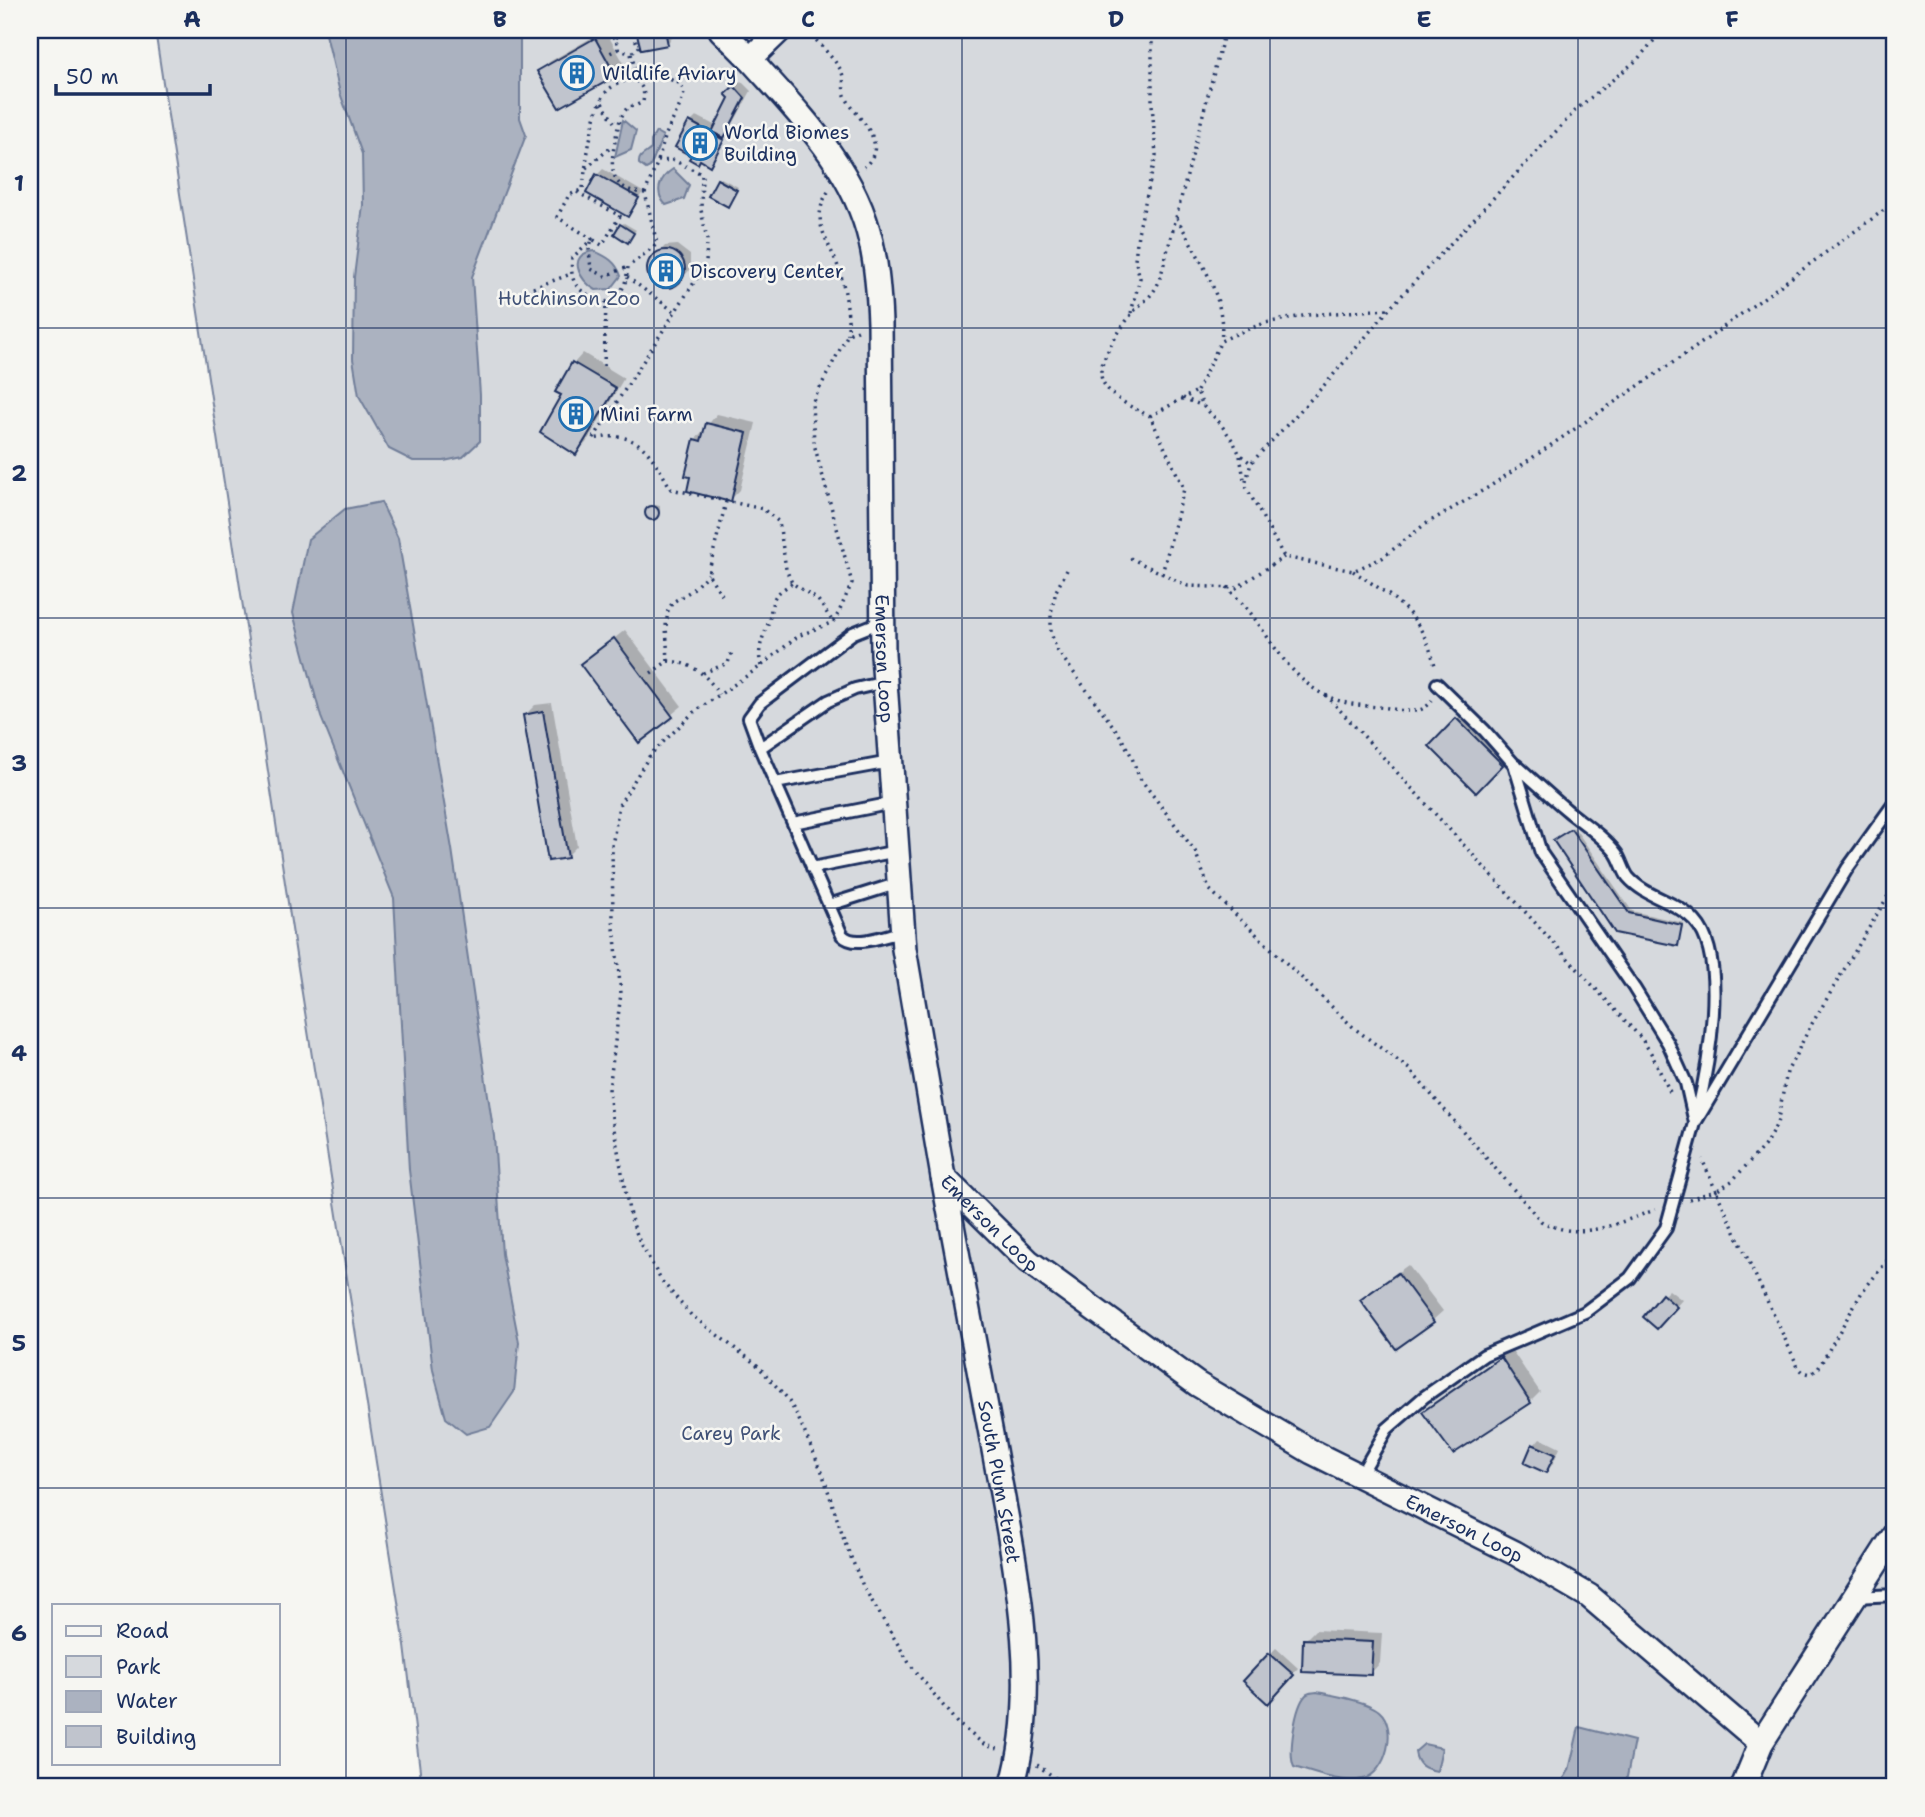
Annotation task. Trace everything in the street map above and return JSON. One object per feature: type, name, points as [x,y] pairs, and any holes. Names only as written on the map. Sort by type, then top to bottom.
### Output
[{"type":"street","name":"Emerson Loop","points":[[721,30],[810,127],[847,179],[859,203],[871,241],[878,285],[880,323],[885,682],[902,932],[943,1177],[1028,1262],[1186,1376],[1312,1452],[1515,1553],[1589,1595],[1761,1744]]},
{"type":"street","points":[[750,59],[780,30]]},
{"type":"street","name":"South Plum Street","points":[[943,1177],[1015,1567],[1027,1668],[1019,1757],[1012,1787]]},
{"type":"street","points":[[1742,1787],[1761,1744],[1895,1534]]},
{"type":"lane","points":[[883,621],[853,633],[760,704],[749,718],[842,935],[847,941],[855,942],[902,932]]},
{"type":"lane","points":[[760,748],[828,701],[855,689],[885,682]]},
{"type":"lane","points":[[1360,1476],[1387,1429],[1424,1397],[1484,1354],[1585,1312],[1630,1278],[1666,1228],[1674,1203],[1705,1082],[1712,1020],[1713,977],[1709,944],[1696,921],[1677,907],[1644,891],[1628,876],[1616,854],[1592,830],[1514,764],[1437,684]]},
{"type":"lane","points":[[775,783],[890,762]]},
{"type":"lane","points":[[1514,764],[1541,853],[1634,988],[1668,1043],[1686,1083],[1695,1123]]},
{"type":"lane","points":[[1695,1123],[1847,869],[1895,802]]},
{"type":"lane","points":[[793,823],[893,803]]},
{"type":"lane","points":[[812,867],[897,851]]},
{"type":"lane","points":[[829,905],[899,883]]},
{"type":"lane","points":[[1855,1597],[1895,1595]]},
{"type":"path","points":[[593,30],[617,38]]},
{"type":"path","points":[[618,49],[617,38],[619,33],[625,30],[632,33],[638,41],[639,47],[631,54]]},
{"type":"path","points":[[807,30],[842,73],[844,93],[853,110],[872,132],[874,145],[870,159],[856,172]]},
{"type":"path","points":[[1131,315],[1140,278],[1135,259],[1138,233],[1156,155],[1152,104],[1152,30]]},
{"type":"path","points":[[1162,574],[1184,489],[1150,416],[1128,407],[1109,389],[1101,377],[1102,366],[1131,315],[1154,293],[1225,30]]},
{"type":"path","points":[[1245,485],[1251,463],[1329,380],[1390,308],[1578,108],[1637,60],[1663,30]]},
{"type":"path","points":[[608,54],[618,49],[631,54]]},
{"type":"path","points":[[631,54],[637,75]]},
{"type":"path","points":[[577,192],[620,216],[602,245],[557,217],[569,195],[583,189],[596,115],[605,93],[637,75]]},
{"type":"path","points":[[592,239],[589,250],[590,269],[605,276],[628,267],[657,244],[645,194],[684,93],[681,84],[674,79],[637,75]]},
{"type":"path","points":[[633,79],[641,85],[645,93],[642,102],[635,107],[628,107],[622,113],[611,166],[614,177],[622,187],[645,194]]},
{"type":"path","points":[[601,102],[614,122]]},
{"type":"path","points":[[586,168],[609,149]]},
{"type":"path","points":[[659,161],[673,160],[702,174],[701,210],[707,240],[706,264],[593,439],[612,435],[642,445],[671,489],[763,509],[779,522],[786,569],[792,583],[818,600],[833,622]]},
{"type":"path","points":[[835,186],[827,193],[822,203],[820,218],[823,237],[837,263],[845,292],[848,334],[824,375],[812,403],[814,444],[852,583],[833,622],[797,636],[761,666],[694,713],[650,755],[619,805],[612,846],[612,919],[621,993],[609,1090],[620,1167],[630,1216],[639,1240],[661,1280],[691,1315],[757,1364],[787,1398],[797,1415],[822,1472],[845,1543],[863,1586],[909,1663],[957,1723],[972,1737],[1048,1772],[1068,1787]]},
{"type":"path","points":[[1353,570],[1382,558],[1424,525],[1489,487],[1696,347],[1895,202]]},
{"type":"path","points":[[1150,416],[1197,391],[1221,341],[1223,322],[1220,306],[1212,284],[1176,217]]},
{"type":"path","points":[[592,239],[572,258],[570,274],[586,295],[606,302],[616,298],[625,287],[628,267]]},
{"type":"path","points":[[533,288],[570,274]]},
{"type":"path","points":[[627,277],[675,312]]},
{"type":"path","points":[[604,366],[606,302]]},
{"type":"path","points":[[1221,341],[1265,323],[1308,315],[1390,308]]},
{"type":"path","points":[[848,334],[880,323]]},
{"type":"path","points":[[1197,391],[1203,406]]},
{"type":"path","points":[[1183,398],[1203,406],[1219,422],[1240,455],[1251,463]]},
{"type":"path","points":[[1240,455],[1245,485],[1284,557]]},
{"type":"path","points":[[668,662],[668,610],[673,602],[691,591],[708,574],[726,502]]},
{"type":"path","points":[[1130,558],[1188,586],[1227,587],[1236,588],[1284,557],[1353,570],[1388,594],[1415,618],[1429,644],[1437,670],[1436,693],[1427,707],[1413,712],[1340,701],[1315,690],[1294,673],[1227,587]]},
{"type":"path","points":[[1067,570],[1056,591],[1051,613],[1051,633],[1057,650],[1119,734],[1139,777],[1195,851],[1209,889],[1354,1028],[1409,1069],[1541,1221],[1553,1228],[1572,1232],[1594,1230],[1716,1191],[1732,1181],[1765,1145],[1777,1124],[1787,1072],[1810,1027],[1895,884]]},
{"type":"path","points":[[708,574],[722,595]]},
{"type":"path","points":[[761,666],[758,653],[771,606],[775,598],[792,583]]},
{"type":"path","points":[[703,673],[728,663],[733,649]]},
{"type":"path","points":[[651,673],[668,662],[683,663],[703,673],[720,695]]},
{"type":"path","points":[[1326,695],[1641,1038],[1672,1096]]},
{"type":"path","points":[[1692,1137],[1798,1367],[1803,1372],[1811,1374],[1818,1369],[1862,1292],[1895,1251]]},
{"type":"green space","points":[[155,30],[1895,30],[1895,1787],[422,1787],[405,1646]]},
{"type":"water","points":[[325,30],[520,30],[520,118],[526,135],[472,277],[480,395],[480,441],[463,457],[444,461],[413,461],[389,449],[359,396],[353,359],[354,277],[363,205],[362,154],[340,93]]},
{"type":"water","points":[[623,120],[636,131],[631,150],[615,157]]},
{"type":"water","points":[[656,132],[663,136],[650,167],[646,169],[639,161],[651,149],[651,141]]},
{"type":"water","points":[[673,169],[689,185],[684,199],[666,205],[659,191],[661,181]]},
{"type":"water","points":[[594,251],[610,260],[619,271],[621,276],[611,289],[596,290],[585,281],[578,268],[580,257]]},
{"type":"water","points":[[381,502],[398,538],[452,849],[494,1136],[502,1254],[519,1342],[514,1392],[490,1427],[466,1434],[446,1418],[433,1370],[409,1170],[394,898],[321,717],[293,613],[308,539],[345,509]]},
{"type":"water","points":[[1317,1692],[1367,1704],[1385,1718],[1389,1738],[1387,1749],[1384,1759],[1371,1775],[1363,1779],[1346,1780],[1294,1767],[1292,1741],[1299,1709],[1306,1695]]},
{"type":"water","points":[[1579,1727],[1634,1741],[1625,1787],[1559,1787],[1569,1770]]},
{"type":"water","points":[[1424,1744],[1442,1748],[1437,1771],[1425,1768],[1417,1760],[1415,1752]]},
{"type":"building","points":[[636,30],[665,30],[668,45],[641,50]]},
{"type":"building","name":"Wildlife Aviary","points":[[595,38],[616,76],[559,108],[537,71]]},
{"type":"building","points":[[734,86],[745,98],[724,138],[712,132],[729,98],[725,94]]},
{"type":"building","name":"World Biomes Building","points":[[689,121],[724,140],[710,166],[700,160],[698,164],[689,159],[691,156],[675,147]]},
{"type":"building","points":[[596,174],[639,198],[628,217],[586,193]]},
{"type":"building","points":[[717,179],[737,190],[728,207],[708,196]]},
{"type":"building","points":[[620,224],[634,233],[628,243],[614,234]]},
{"type":"building","name":"Discovery Center","points":[[666,250],[680,255],[685,269],[680,283],[666,288],[652,283],[647,269],[652,255]]},
{"type":"building","name":"Mini Farm","points":[[572,362],[616,388],[576,455],[540,432],[561,395],[555,392]]},
{"type":"building","points":[[706,423],[747,433],[731,502],[687,491],[690,477],[685,476],[694,439],[701,441]]},
{"type":"building","points":[[652,506],[657,508],[657,518],[652,520],[647,518],[645,513],[647,508]]},
{"type":"building","points":[[614,638],[673,717],[639,743],[580,664]]},
{"type":"building","points":[[543,711],[568,858],[548,861],[523,715]]},
{"type":"building","points":[[1456,718],[1503,765],[1476,793],[1429,746]]},
{"type":"building","points":[[1571,829],[1629,913],[1682,925],[1678,946],[1615,933],[1553,840]]},
{"type":"building","points":[[1398,1273],[1434,1322],[1396,1349],[1360,1300]]},
{"type":"building","points":[[1662,1294],[1677,1307],[1657,1329],[1643,1317]]},
{"type":"building","points":[[1501,1357],[1531,1403],[1453,1454],[1422,1412]]},
{"type":"building","points":[[1532,1444],[1555,1454],[1546,1473],[1524,1463]]},
{"type":"building","points":[[1303,1639],[1373,1642],[1371,1675],[1302,1672]]},
{"type":"building","points":[[1269,1653],[1294,1675],[1268,1704],[1243,1681]]},
{"type":"place","name":"Wildlife Aviary","points":[[577,73]]},
{"type":"place","name":"World Biomes Building","points":[[700,143]]},
{"type":"place","name":"Discovery Center","points":[[666,271]]},
{"type":"place","name":"Mini Farm","points":[[576,414]]},
{"type":"park label","name":"Hutchinson Zoo","points":[[569,298]]},
{"type":"park label","name":"Carey Park","points":[[731,1433]]}]
